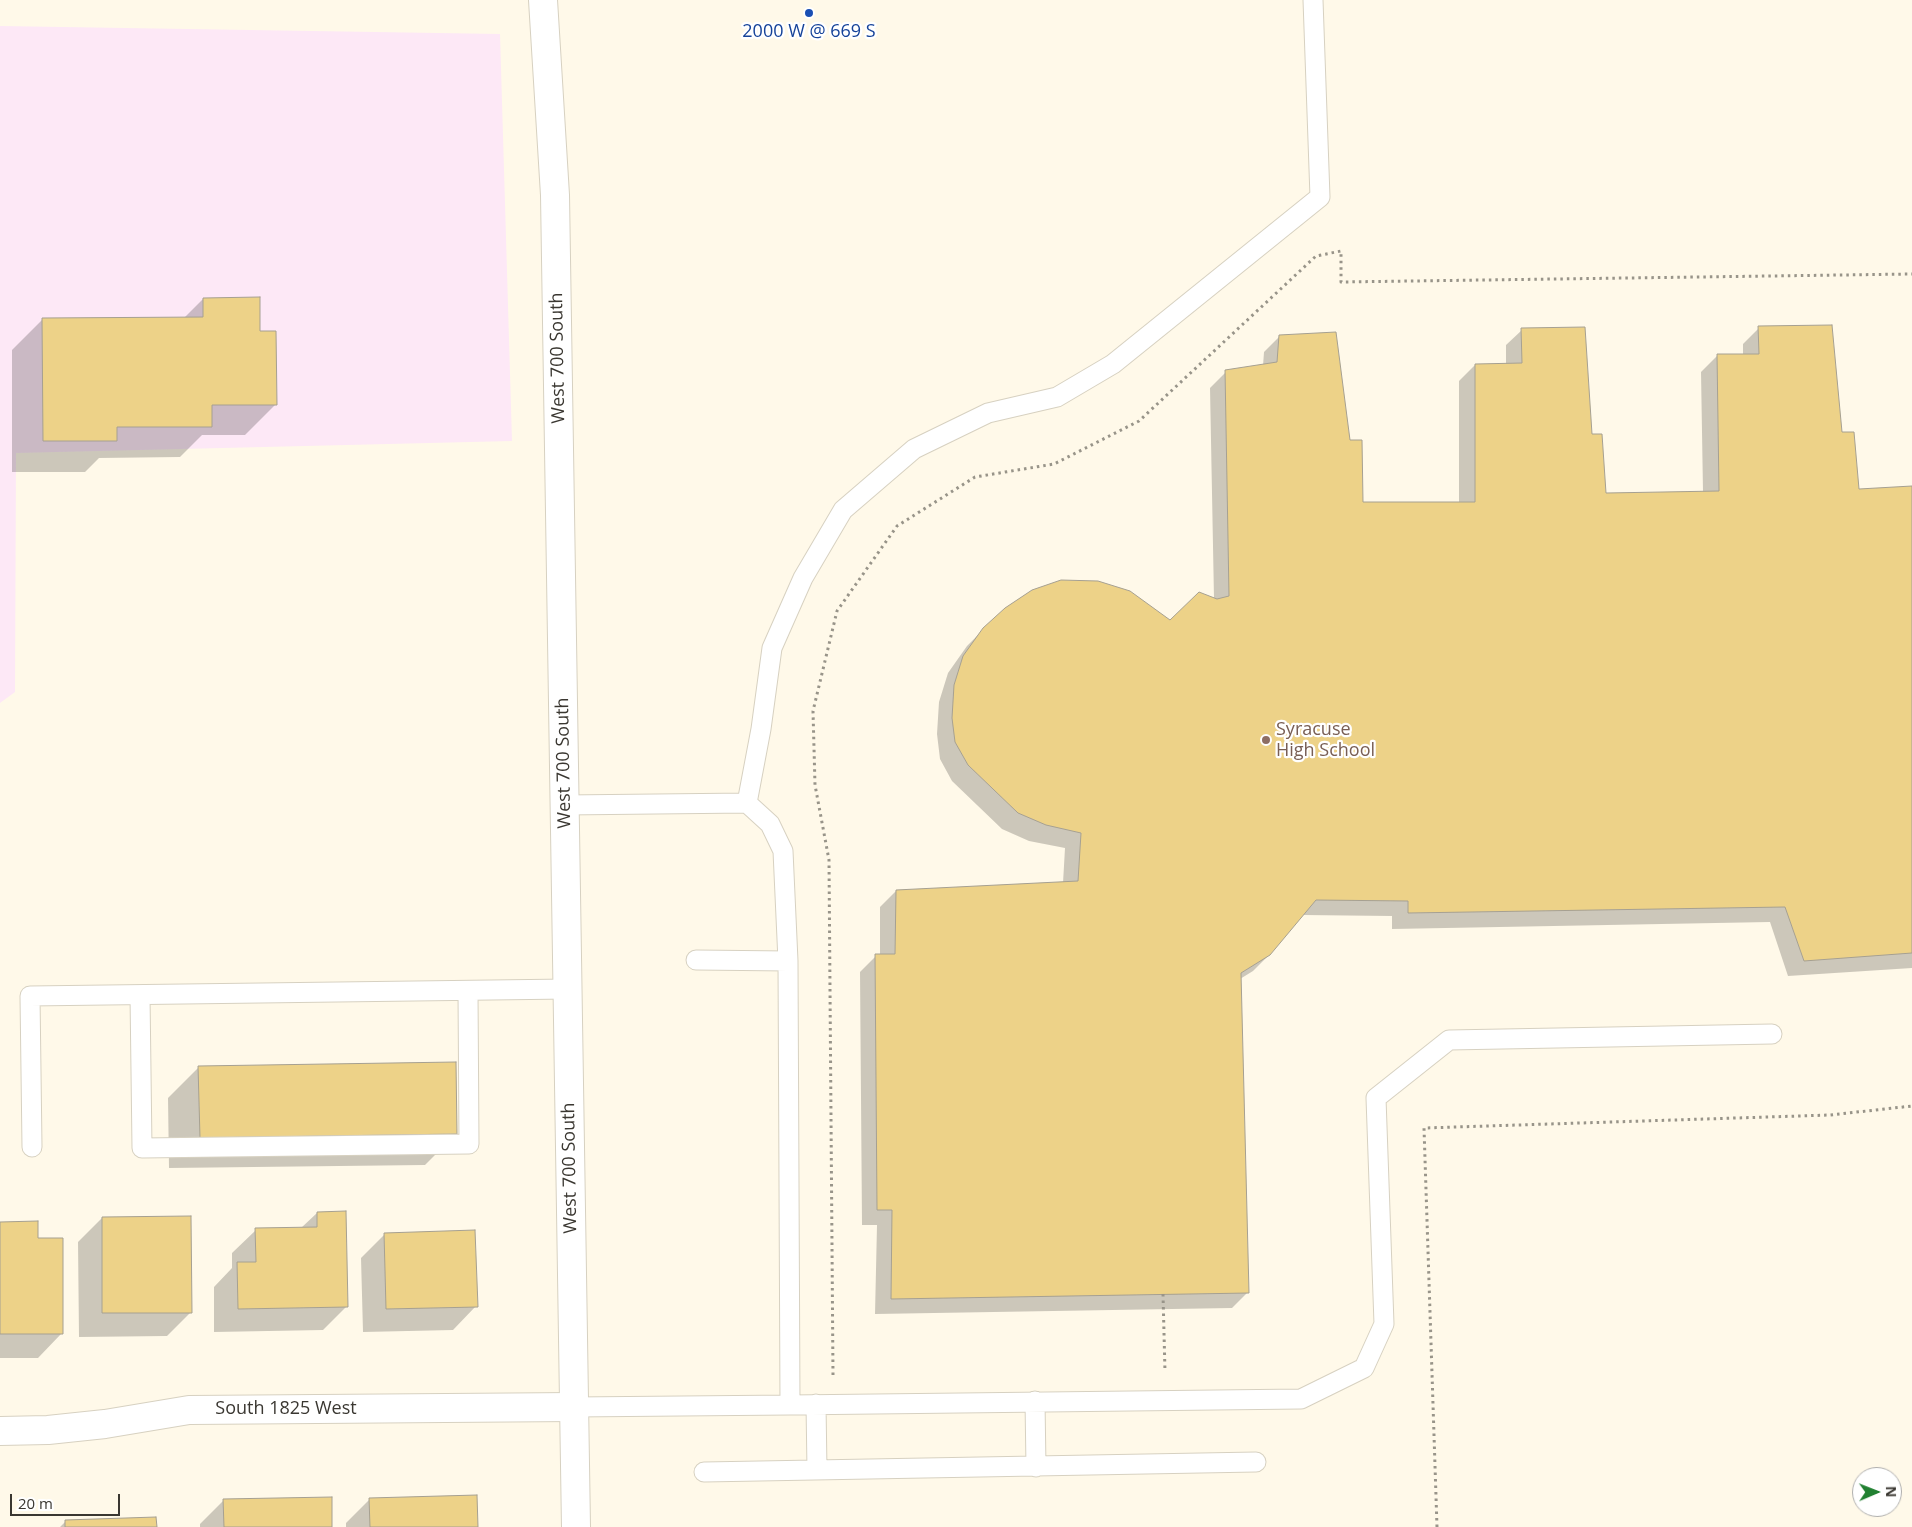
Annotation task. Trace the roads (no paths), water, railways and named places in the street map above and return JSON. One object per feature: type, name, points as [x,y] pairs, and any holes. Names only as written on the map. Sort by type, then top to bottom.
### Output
[{"type":"street","name":"West 700 South","points":[[543,0],[555,195],[576,1527]]},
{"type":"street","name":"South 1825 West","points":[[0,1431],[48,1430],[104,1424],[189,1410],[574,1407]]},
{"type":"lane","points":[[747,803],[761,730],[772,648],[803,578],[843,510],[914,449],[988,413],[1056,397],[1113,364],[1320,197],[1312,0]]},
{"type":"lane","points":[[565,805],[747,803],[770,824],[783,851],[788,961],[790,1405]]},
{"type":"lane","points":[[696,960],[788,961]]},
{"type":"lane","points":[[32,1147],[30,996],[568,989]]},
{"type":"lane","points":[[140,995],[142,1148],[469,1144],[468,991]]},
{"type":"lane","points":[[574,1407],[1301,1399],[1364,1368],[1384,1324],[1376,1098],[1449,1040],[1772,1034]]},
{"type":"lane","points":[[1035,1402],[1036,1467]]},
{"type":"lane","points":[[816,1404],[817,1470]]},
{"type":"lane","points":[[704,1472],[1256,1462]]},
{"type":"place","name":"2000 W @ 669 S","points":[[809,13]]},
{"type":"place","name":"Syracuse High School","points":[[1266,740]]}]
